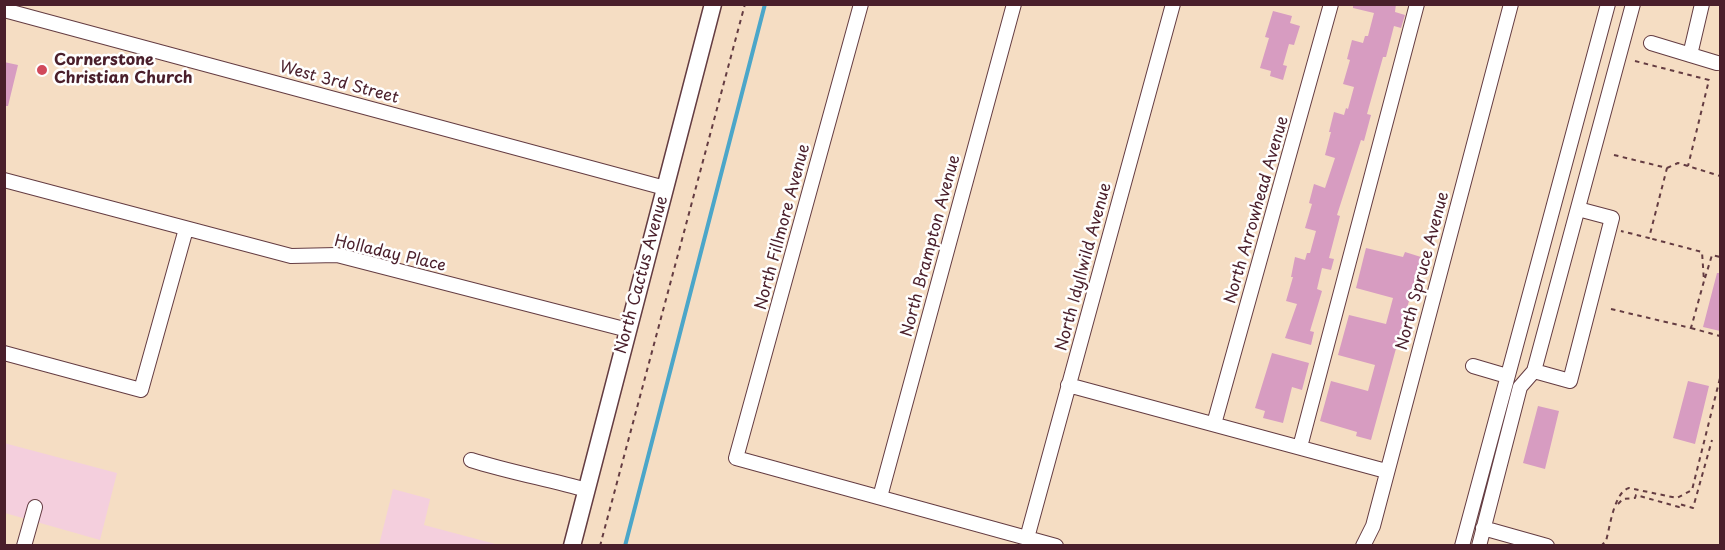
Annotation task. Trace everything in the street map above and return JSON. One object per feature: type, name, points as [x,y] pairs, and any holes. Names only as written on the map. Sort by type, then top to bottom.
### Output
[{"type":"main road","name":"North Cactus Avenue","points":[[573,546],[713,4]]},
{"type":"street","name":"North Fillmore Avenue","points":[[861,4],[736,459],[880,497]]},
{"type":"street","name":"North Brampton Avenue","points":[[880,497],[1014,4]]},
{"type":"street","name":"North Idyllwild Avenue","points":[[1027,538],[1173,4]]},
{"type":"street","name":"North Arrowhead Avenue","points":[[1214,424],[1331,4]]},
{"type":"street","points":[[1300,447],[1416,4]]},
{"type":"street","name":"North Spruce Avenue","points":[[1363,546],[1372,526],[1511,4]]},
{"type":"street","points":[[1462,546],[1608,4]]},
{"type":"street","points":[[1479,546],[1520,387],[1534,371],[1633,4]]},
{"type":"street","points":[[1690,55],[1702,4]]},
{"type":"street","name":"West 3rd Street","points":[[5,13],[665,188]]},
{"type":"street","points":[[1651,44],[1717,63]]},
{"type":"street","name":"Holladay Place","points":[[4,180],[291,256],[337,255],[628,330]]},
{"type":"street","points":[[1534,371],[1570,381],[1612,218],[1578,209]]},
{"type":"street","points":[[4,353],[141,390],[186,230]]},
{"type":"street","points":[[1473,366],[1507,376]]},
{"type":"street","points":[[1068,385],[1386,471]]},
{"type":"street","points":[[471,460],[495,468],[548,478],[587,490]]},
{"type":"street","points":[[880,497],[1056,546]]},
{"type":"street","points":[[24,546],[35,507]]},
{"type":"street","points":[[1483,528],[1547,546]]},
{"type":"path","points":[[600,546],[745,4]]},
{"type":"path","points":[[1635,61],[1709,80],[1688,166]]},
{"type":"path","points":[[1614,155],[1667,168],[1678,164],[1720,176]]},
{"type":"path","points":[[1649,238],[1667,168]]},
{"type":"path","points":[[1610,228],[1702,252],[1704,281]]},
{"type":"path","points":[[1691,328],[1712,255],[1720,257]]},
{"type":"path","points":[[1611,309],[1720,336]]},
{"type":"path","points":[[1601,546],[1606,541],[1621,492],[1629,488],[1677,498],[1692,490],[1720,378]]},
{"type":"path","points":[[1616,506],[1623,499],[1635,498],[1636,495],[1679,507],[1680,504],[1693,508],[1712,440]]},
{"type":"shaded area","points":[[4,443],[117,473],[100,540],[5,513]]},
{"type":"shaded area","points":[[393,489],[430,499],[424,525],[499,545],[379,545]]},
{"type":"building","points":[[1353,4],[1396,4],[1395,12],[1405,15],[1401,28],[1394,26],[1386,57],[1383,57],[1367,114],[1371,115],[1364,141],[1361,140],[1337,215],[1340,216],[1329,258],[1334,259],[1331,270],[1322,268],[1317,289],[1322,291],[1310,331],[1314,332],[1311,345],[1285,338],[1297,304],[1286,301],[1293,277],[1291,277],[1295,257],[1305,260],[1307,253],[1310,253],[1316,231],[1305,228],[1312,204],[1309,203],[1314,184],[1325,188],[1335,158],[1325,155],[1334,112],[1344,115],[1354,87],[1343,84],[1350,60],[1347,59],[1352,40],[1363,43],[1365,36],[1368,36],[1374,13],[1353,8]]},
{"type":"building","points":[[1273,11],[1292,16],[1290,23],[1300,26],[1294,45],[1289,44],[1283,65],[1287,66],[1283,80],[1270,76],[1271,71],[1260,68],[1269,38],[1265,37]]},
{"type":"building","points":[[4,62],[18,65],[8,106],[4,106]]},
{"type":"building","points":[[1366,248],[1403,257],[1405,252],[1421,257],[1371,440],[1356,436],[1357,432],[1320,421],[1331,381],[1368,391],[1375,365],[1338,355],[1349,315],[1386,324],[1393,298],[1356,288]]},
{"type":"building","points":[[1717,273],[1720,273],[1720,331],[1703,327]]},
{"type":"building","points":[[1272,353],[1309,363],[1302,390],[1292,387],[1283,423],[1263,418],[1265,411],[1255,408]]},
{"type":"building","points":[[1688,381],[1709,386],[1695,444],[1673,438]]},
{"type":"building","points":[[1538,406],[1559,411],[1545,469],[1523,463]]},
{"type":"waterway","points":[[625,546],[765,4]]},
{"type":"place","name":"Cornerstone Christian Church","points":[[42,70]]}]
